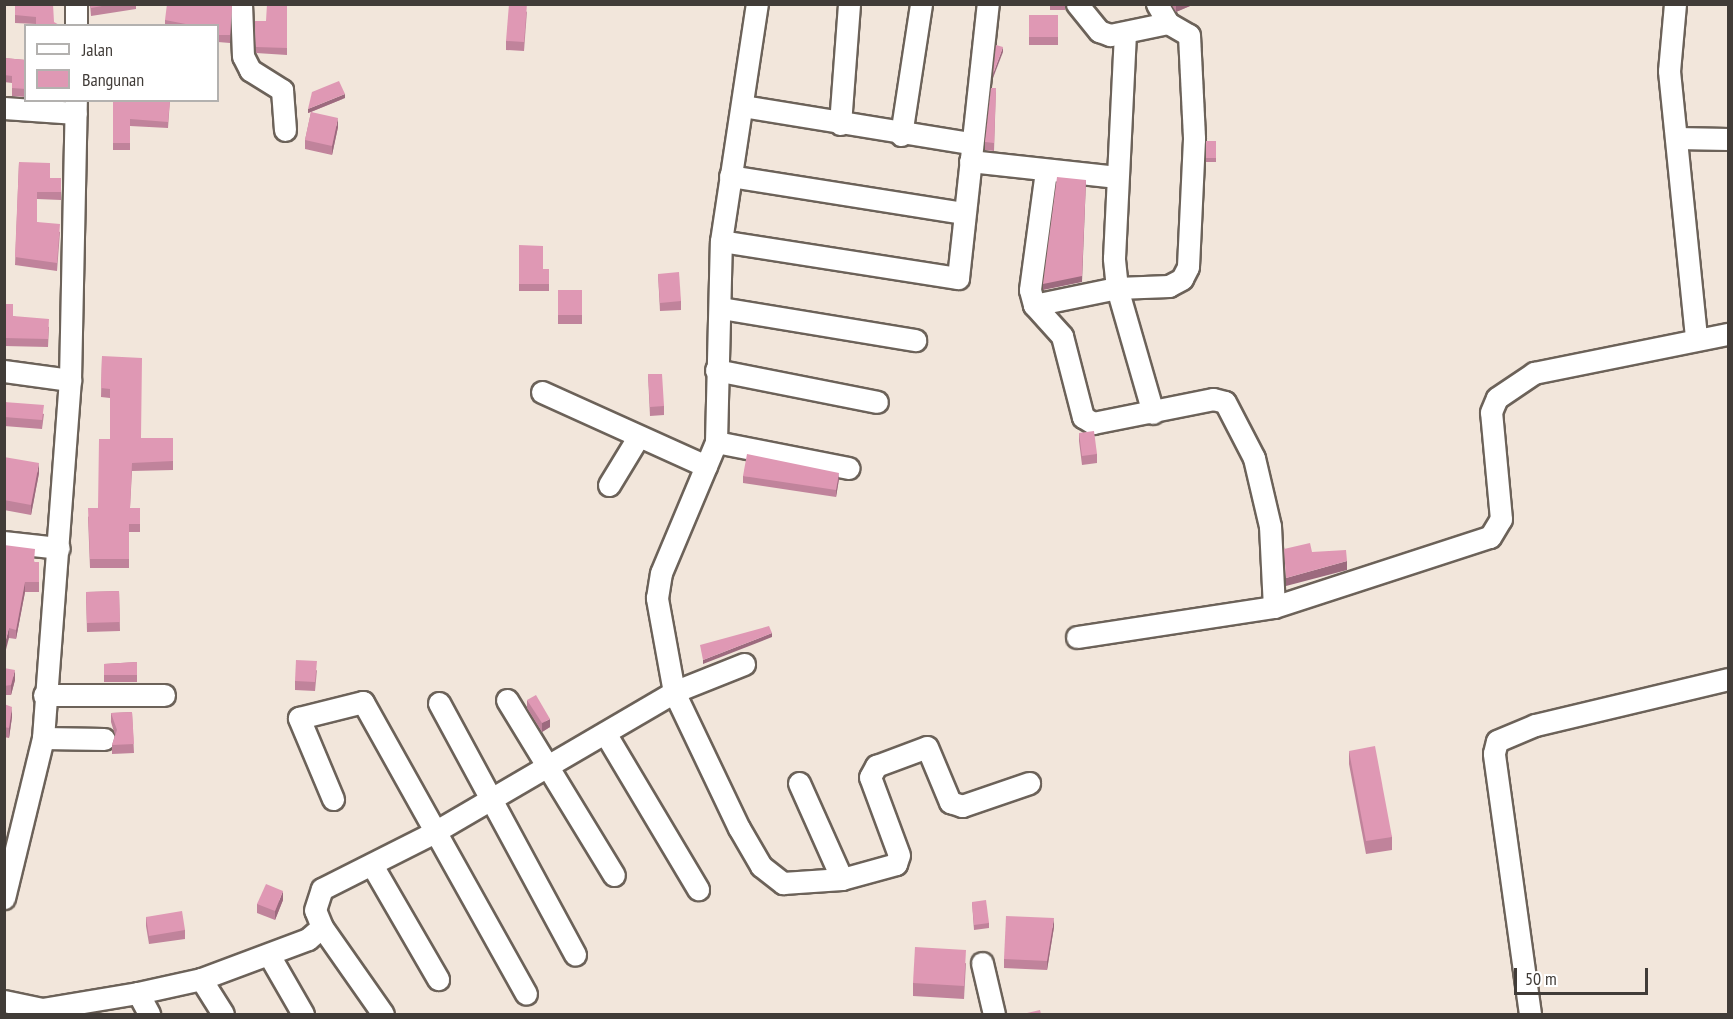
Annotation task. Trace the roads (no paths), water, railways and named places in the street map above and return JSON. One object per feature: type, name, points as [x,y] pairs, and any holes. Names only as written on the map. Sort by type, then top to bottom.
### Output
[{"type":"street","points":[[76,4],[76,24]]},
{"type":"street","points":[[241,4],[243,56],[250,70],[282,90],[285,130]]},
{"type":"street","points":[[757,4],[722,241],[721,308],[716,370],[716,442],[661,573],[657,598],[674,693],[761,866],[783,883],[842,879],[893,868],[898,860],[870,777],[876,766],[927,747],[950,802],[957,806],[1029,783]]},
{"type":"street","points":[[840,124],[849,4]]},
{"type":"street","points":[[901,135],[921,4]]},
{"type":"street","points":[[722,241],[958,278],[969,152],[988,4]]},
{"type":"street","points":[[1077,4],[1099,31],[1125,35],[1168,23]]},
{"type":"street","points":[[1034,304],[1117,288],[1169,286],[1182,279],[1188,267],[1194,139],[1189,34],[1168,23],[1156,4]]},
{"type":"street","points":[[1675,4],[1669,71],[1696,338]]},
{"type":"street","points":[[1125,35],[1117,177],[1117,288],[1153,413]]},
{"type":"street","points":[[743,106],[901,135],[1046,171],[1117,177]]},
{"type":"street","points":[[4,108],[76,107],[71,150],[70,380],[59,548],[44,695],[43,738],[4,898]]},
{"type":"street","points":[[1676,138],[1728,139]]},
{"type":"street","points":[[1046,171],[1030,290],[1034,304],[1062,336],[1087,421],[1153,413],[1213,399],[1228,406],[1254,458],[1270,526],[1274,608]]},
{"type":"street","points":[[730,176],[964,213]]},
{"type":"street","points":[[721,308],[915,340]]},
{"type":"street","points":[[1077,637],[1274,608],[1497,532],[1501,519],[1491,412],[1497,398],[1521,379],[1696,338],[1728,334]]},
{"type":"street","points":[[716,370],[877,402]]},
{"type":"street","points":[[4,371],[70,380]]},
{"type":"street","points":[[542,392],[637,439],[706,466]]},
{"type":"street","points":[[609,485],[637,439]]},
{"type":"street","points":[[716,442],[848,468]]},
{"type":"street","points":[[4,542],[59,548]]},
{"type":"street","points":[[383,1014],[322,927],[315,910],[322,889],[433,833],[674,693],[744,664]]},
{"type":"street","points":[[1530,1014],[1494,753],[1497,741],[1535,724],[1728,679]]},
{"type":"street","points":[[44,695],[164,695]]},
{"type":"street","points":[[507,700],[550,763],[614,875]]},
{"type":"street","points":[[333,799],[298,718],[363,702],[370,707],[433,833],[526,994]]},
{"type":"street","points":[[440,703],[575,955]]},
{"type":"street","points":[[605,733],[698,889]]},
{"type":"street","points":[[43,738],[104,739]]},
{"type":"street","points":[[799,783],[842,879]]},
{"type":"street","points":[[372,865],[438,978]]},
{"type":"street","points":[[4,1001],[42,1009],[138,993],[201,979],[269,955],[322,927]]},
{"type":"street","points":[[269,955],[303,1014]]},
{"type":"street","points":[[982,963],[994,1014]]},
{"type":"street","points":[[201,979],[224,1014]]},
{"type":"street","points":[[138,993],[149,1014]]}]
